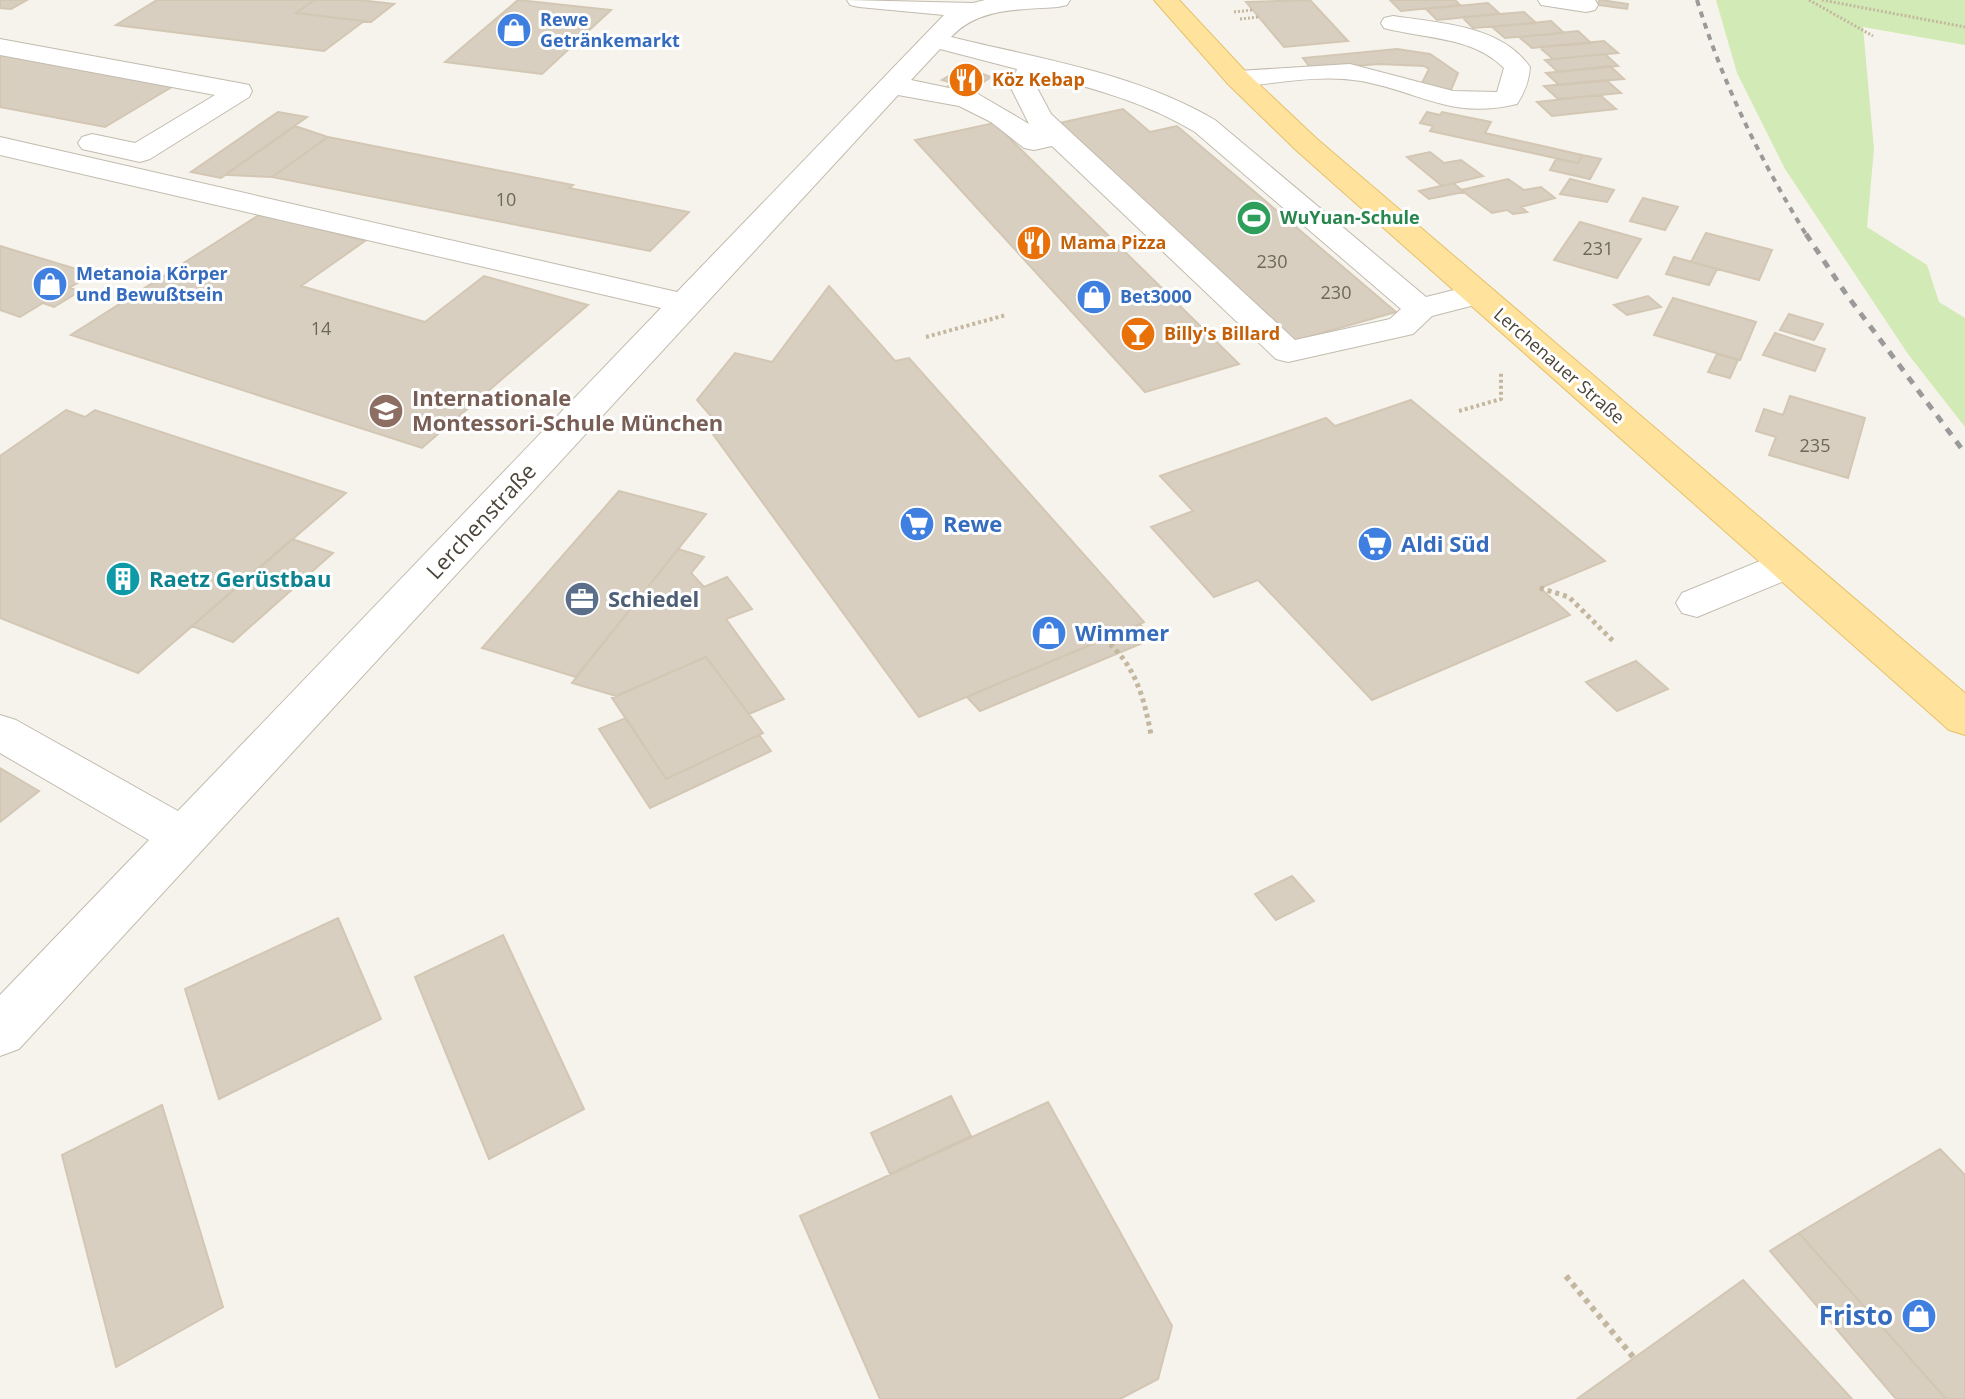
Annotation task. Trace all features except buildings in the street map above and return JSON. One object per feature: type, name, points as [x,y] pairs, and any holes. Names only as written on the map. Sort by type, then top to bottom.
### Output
[{"type":"main road","name":"Lerchenauer Straße","points":[[1166,0],[1238,79],[1307,145],[1965,718]]},
{"type":"street","points":[[859,0],[971,10]]},
{"type":"street","name":"Lerchenstraße","points":[[0,1032],[954,19],[971,10],[992,5],[1058,0]]},
{"type":"street","points":[[1550,0],[1586,5]]},
{"type":"street","points":[[1238,79],[1360,72],[1414,89],[1488,104],[1507,98],[1515,83],[1517,67],[1493,46],[1471,38],[1393,23]]},
{"type":"street","points":[[934,40],[1111,85],[1170,105],[1205,126],[1420,309]]},
{"type":"street","points":[[0,47],[239,91],[140,153],[0,124]]},
{"type":"street","points":[[1032,64],[1024,88],[1039,118],[1288,352],[1401,327],[1420,309],[1478,294]]},
{"type":"street","points":[[891,86],[955,94],[1006,117],[1034,142],[1058,136]]},
{"type":"street","points":[[0,146],[685,304]]},
{"type":"street","points":[[1697,603],[1787,564]]},
{"type":"street","points":[[0,732],[184,837]]},
{"type":"path","points":[[1809,0],[1873,36]]},
{"type":"path","points":[[1822,0],[1965,27]]},
{"type":"path","points":[[1230,12],[1253,10]]},
{"type":"path","points":[[1235,20],[1259,17]]},
{"type":"path","points":[[926,337],[1006,315]]},
{"type":"path","points":[[1459,411],[1501,399],[1502,364]]},
{"type":"path","points":[[1540,588],[1569,597],[1613,641]]},
{"type":"path","points":[[1104,639],[1122,652],[1143,692],[1151,735]]},
{"type":"path","points":[[1566,1276],[1634,1358]]},
{"type":"green space","points":[[1716,0],[1965,0],[1965,45],[1863,27],[1874,149],[1867,227],[1927,265],[1939,302],[1965,318],[1965,427],[1908,354],[1785,169],[1737,73]]},
{"type":"railway","points":[[1697,0],[1744,122],[1807,236]]},
{"type":"railway","points":[[1806,234],[1846,294],[1965,453]]},
{"type":"place","name":"Rewe Getränkemarkt","points":[[514,30]]},
{"type":"place","name":"Köz Kebap","points":[[966,80]]},
{"type":"place","name":"WuYuan-Schule","points":[[1254,218]]},
{"type":"place","name":"Mama Pizza","points":[[1034,243]]},
{"type":"place","name":"Metanoia Körper und Bewußtsein","points":[[50,284]]},
{"type":"place","name":"Bet3000","points":[[1094,297]]},
{"type":"place","name":"Billy's Billard","points":[[1138,334]]},
{"type":"place","name":"Internationale Montessori-Schule München","points":[[386,411]]},
{"type":"place","name":"Rewe","points":[[917,524]]},
{"type":"place","name":"Aldi Süd","points":[[1375,544]]},
{"type":"place","name":"Raetz Gerüstbau","points":[[123,579]]},
{"type":"place","name":"Schiedel","points":[[582,599]]},
{"type":"place","name":"Wimmer","points":[[1049,633]]},
{"type":"place","name":"Fristo","points":[[1919,1316]]}]
